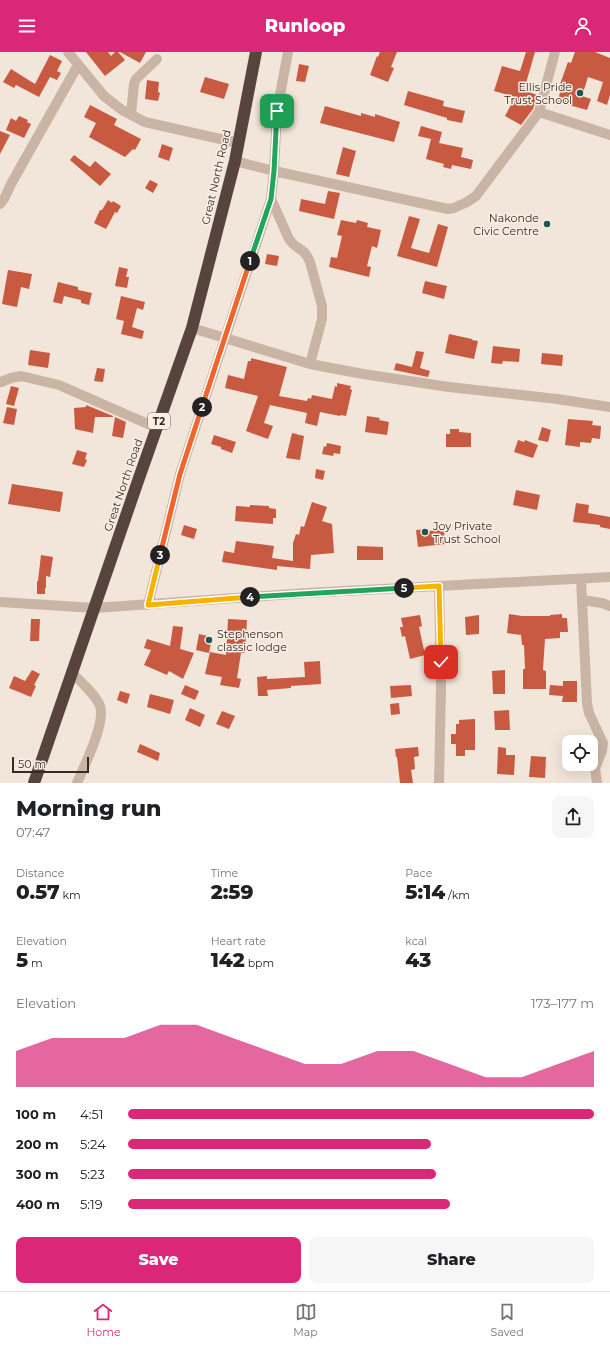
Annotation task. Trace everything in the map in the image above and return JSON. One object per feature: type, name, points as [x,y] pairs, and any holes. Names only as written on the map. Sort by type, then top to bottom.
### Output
[{"type":"highway","name":"Great North Road","points":[[34,783],[192,328],[235,161],[256,52]]},
{"type":"street","points":[[68,52],[104,96],[122,110],[145,122],[238,143]]},
{"type":"street","points":[[148,605],[180,474],[271,199],[277,111],[288,52]]},
{"type":"street","points":[[235,161],[448,209],[454,208],[476,196],[539,112],[555,52]]},
{"type":"street","points":[[131,114],[135,81],[156,59]]},
{"type":"street","points":[[0,204],[78,65]]},
{"type":"street","points":[[539,112],[610,135]]},
{"type":"street","points":[[271,199],[288,240],[304,252],[310,262],[322,306],[322,319],[310,364]]},
{"type":"street","points":[[192,328],[310,364],[363,374],[610,407]]},
{"type":"street","points":[[1,382],[21,376],[59,384],[157,428]]},
{"type":"street","points":[[1,602],[95,608],[307,593],[610,577]]},
{"type":"street","points":[[581,579],[587,708],[603,743],[602,751],[595,768],[597,783]]},
{"type":"street","points":[[439,586],[441,662],[439,783]]},
{"type":"street","points":[[582,600],[602,603],[610,606]]},
{"type":"street","points":[[72,673],[98,701],[102,711],[101,725],[77,783]]},
{"type":"building","points":[[86,52],[108,52],[111,56],[115,52],[118,52],[125,60],[105,76]]},
{"type":"building","points":[[120,52],[146,52],[140,63]]},
{"type":"building","points":[[380,52],[397,52],[391,67],[394,68],[388,82],[370,75]]},
{"type":"building","points":[[526,52],[535,52],[524,90],[537,95],[533,109],[521,125],[505,116],[515,97],[494,91],[502,66],[520,71]]},
{"type":"building","points":[[575,52],[595,52],[610,58],[610,95],[607,105],[597,101],[603,82],[588,77],[582,96],[591,99],[587,110],[558,102],[561,87],[559,87],[568,62],[571,63]]},
{"type":"building","points":[[50,55],[62,61],[57,71],[61,73],[57,80],[50,77],[39,97],[16,85],[14,88],[3,82],[11,69],[35,84]]},
{"type":"building","points":[[299,64],[309,66],[305,82],[296,81]]},
{"type":"building","points":[[205,77],[229,84],[224,99],[200,92]]},
{"type":"building","points":[[147,80],[159,82],[158,92],[160,93],[158,101],[145,99]]},
{"type":"building","points":[[408,91],[444,101],[443,106],[465,111],[462,123],[447,120],[447,118],[404,105]]},
{"type":"building","points":[[90,105],[117,119],[114,125],[141,139],[135,150],[133,149],[125,157],[89,137],[96,123],[84,117]]},
{"type":"building","points":[[325,106],[361,116],[361,113],[375,117],[375,114],[400,122],[394,142],[320,123]]},
{"type":"building","points":[[19,116],[28,120],[27,122],[31,124],[24,138],[6,130],[11,118],[16,121]]},
{"type":"building","points":[[421,126],[442,132],[439,143],[463,148],[461,157],[473,160],[471,169],[452,165],[451,169],[443,167],[444,164],[426,159],[431,139],[418,136]]},
{"type":"building","points":[[0,131],[10,135],[0,154]]},
{"type":"building","points":[[162,144],[173,148],[169,161],[158,157]]},
{"type":"building","points":[[343,147],[356,151],[349,177],[336,174]]},
{"type":"building","points":[[74,155],[90,167],[95,161],[111,174],[100,186],[70,160]]},
{"type":"building","points":[[150,180],[158,184],[153,193],[145,188]]},
{"type":"building","points":[[328,191],[340,193],[334,219],[299,211],[301,199],[325,204]]},
{"type":"building","points":[[108,200],[121,206],[117,213],[115,212],[106,229],[94,223],[100,210],[102,210]]},
{"type":"building","points":[[409,216],[420,219],[411,248],[429,253],[438,224],[448,227],[437,267],[397,256]]},
{"type":"building","points":[[341,220],[356,223],[357,220],[368,223],[367,227],[381,230],[377,248],[372,246],[367,266],[371,267],[369,277],[329,267],[331,257],[337,258],[342,236],[337,235]]},
{"type":"building","points":[[267,254],[279,256],[277,266],[265,264]]},
{"type":"building","points":[[119,267],[128,269],[126,277],[129,277],[127,288],[115,286]]},
{"type":"building","points":[[8,270],[32,274],[29,289],[21,287],[17,307],[2,304]]},
{"type":"building","points":[[425,281],[447,286],[444,299],[422,293]]},
{"type":"building","points":[[58,282],[78,287],[78,290],[92,293],[89,305],[81,303],[81,300],[64,296],[62,304],[53,302]]},
{"type":"building","points":[[121,296],[145,302],[143,310],[137,308],[132,327],[144,331],[142,339],[121,334],[124,321],[116,319]]},
{"type":"building","points":[[449,334],[478,341],[474,359],[445,353]]},
{"type":"building","points":[[493,346],[520,349],[519,362],[503,361],[502,364],[491,363]]},
{"type":"building","points":[[30,350],[50,353],[48,368],[28,365]]},
{"type":"building","points":[[416,351],[424,352],[420,368],[430,371],[428,377],[394,370],[396,363],[412,367]]},
{"type":"building","points":[[542,353],[563,355],[562,366],[541,364]]},
{"type":"building","points":[[251,358],[287,367],[279,396],[307,401],[308,398],[311,399],[312,395],[332,399],[337,383],[351,386],[350,389],[352,390],[346,416],[320,412],[317,426],[305,423],[307,413],[270,405],[264,423],[273,426],[268,439],[246,431],[258,396],[225,388],[228,375],[244,379],[248,361],[251,361]]},
{"type":"building","points":[[97,368],[105,369],[103,382],[94,381]]},
{"type":"building","points":[[11,386],[19,388],[14,406],[6,404]]},
{"type":"building","points":[[86,405],[113,417],[95,417],[93,433],[75,429],[74,408],[86,407]]},
{"type":"building","points":[[7,407],[17,409],[14,425],[3,423]]},
{"type":"building","points":[[367,416],[380,418],[379,420],[389,422],[387,435],[365,432]]},
{"type":"building","points":[[115,417],[126,422],[123,438],[112,436]]},
{"type":"building","points":[[568,419],[593,421],[592,425],[601,426],[600,439],[592,438],[591,443],[580,442],[580,447],[565,445]]},
{"type":"building","points":[[542,427],[551,430],[548,442],[538,440]]},
{"type":"building","points":[[450,429],[459,429],[459,432],[471,433],[471,447],[446,447],[446,434],[450,434]]},
{"type":"building","points":[[292,433],[304,436],[300,460],[286,458]]},
{"type":"building","points":[[214,435],[236,442],[232,453],[211,444]]},
{"type":"building","points":[[518,440],[524,442],[525,440],[538,445],[533,458],[514,452]]},
{"type":"building","points":[[327,443],[341,446],[340,454],[334,453],[333,456],[322,454],[324,446],[326,447]]},
{"type":"building","points":[[77,450],[87,453],[85,459],[87,460],[84,467],[72,464]]},
{"type":"building","points":[[316,469],[325,471],[323,480],[315,478]]},
{"type":"building","points":[[12,484],[63,492],[60,512],[8,504]]},
{"type":"building","points":[[516,490],[540,495],[537,510],[513,505]]},
{"type":"building","points":[[312,502],[327,507],[322,521],[332,524],[334,553],[311,555],[310,569],[277,566],[277,570],[222,562],[224,551],[234,553],[236,541],[274,546],[272,558],[293,561],[293,543],[296,534],[299,535],[301,526],[304,527]]},
{"type":"building","points":[[576,503],[589,505],[588,513],[610,517],[610,529],[600,527],[600,525],[573,522]]},
{"type":"building","points":[[250,505],[269,506],[269,508],[276,509],[276,518],[273,518],[273,524],[235,521],[236,506],[250,507]]},
{"type":"building","points":[[184,525],[197,529],[194,539],[181,535]]},
{"type":"building","points":[[429,529],[429,531],[444,529],[445,544],[418,547],[416,530]]},
{"type":"building","points":[[357,546],[383,547],[383,560],[357,560]]},
{"type":"building","points":[[41,555],[53,557],[50,577],[46,576],[45,594],[37,594],[37,581]]},
{"type":"building","points":[[509,614],[522,616],[550,616],[562,614],[562,618],[567,618],[568,632],[560,632],[560,638],[545,639],[543,670],[546,671],[546,689],[523,689],[523,669],[525,669],[524,645],[522,645],[521,635],[507,633]]},
{"type":"building","points":[[420,615],[422,626],[419,627],[425,655],[410,659],[405,636],[402,637],[400,627],[403,627],[401,618]]},
{"type":"building","points":[[479,615],[479,634],[466,635],[465,617]]},
{"type":"building","points":[[31,619],[40,619],[39,641],[30,641]]},
{"type":"building","points":[[228,619],[247,620],[245,653],[241,653],[237,678],[241,679],[239,688],[220,685],[222,677],[205,674],[210,652],[226,655]]},
{"type":"building","points":[[173,626],[183,627],[180,649],[194,653],[183,679],[169,671],[167,675],[144,665],[151,650],[144,648],[147,639],[170,646]]},
{"type":"building","points":[[199,634],[212,637],[209,653],[196,650]]},
{"type":"building","points":[[320,661],[321,684],[291,686],[291,688],[267,690],[268,696],[258,696],[257,677],[267,676],[267,679],[305,677],[304,662]]},
{"type":"building","points":[[32,670],[40,674],[34,685],[36,686],[31,697],[9,688],[14,676],[25,681]]},
{"type":"building","points":[[505,670],[505,694],[493,694],[492,671]]},
{"type":"building","points":[[563,681],[577,681],[577,702],[562,702],[563,696],[549,695],[550,685],[563,686]]},
{"type":"building","points":[[185,685],[199,691],[195,700],[181,694]]},
{"type":"building","points":[[411,685],[412,696],[391,698],[390,686]]},
{"type":"building","points":[[120,691],[130,694],[127,704],[117,700]]},
{"type":"building","points":[[150,694],[174,700],[170,714],[147,707]]},
{"type":"building","points":[[399,703],[400,714],[391,715],[390,704]]},
{"type":"building","points":[[190,708],[205,715],[200,727],[185,720]]},
{"type":"building","points":[[509,710],[510,730],[495,730],[494,711]]},
{"type":"building","points":[[222,711],[235,716],[229,729],[216,724]]},
{"type":"building","points":[[475,719],[475,750],[465,750],[465,756],[456,756],[456,744],[451,744],[451,734],[456,734],[456,724],[459,724],[459,720]]},
{"type":"building","points":[[140,744],[160,753],[158,761],[137,752]]},
{"type":"building","points":[[418,747],[419,756],[414,757],[415,769],[411,770],[413,783],[400,783],[395,749]]},
{"type":"building","points":[[498,747],[506,748],[506,755],[515,755],[514,775],[497,774]]},
{"type":"building","points":[[531,756],[546,757],[545,778],[529,777]]},
{"type":"place","name":"Ellis Pride Trust School","points":[[580,93]]},
{"type":"place","name":"Nakonde Civic Centre","points":[[547,224]]},
{"type":"place","name":"Joy Private Trust School","points":[[425,532]]},
{"type":"place","name":"Stephenson classic lodge","points":[[209,640]]},
{"type":"route","points":[[277,111],[271,199],[180,474],[148,605],[307,593],[439,586],[441,662]]}]
